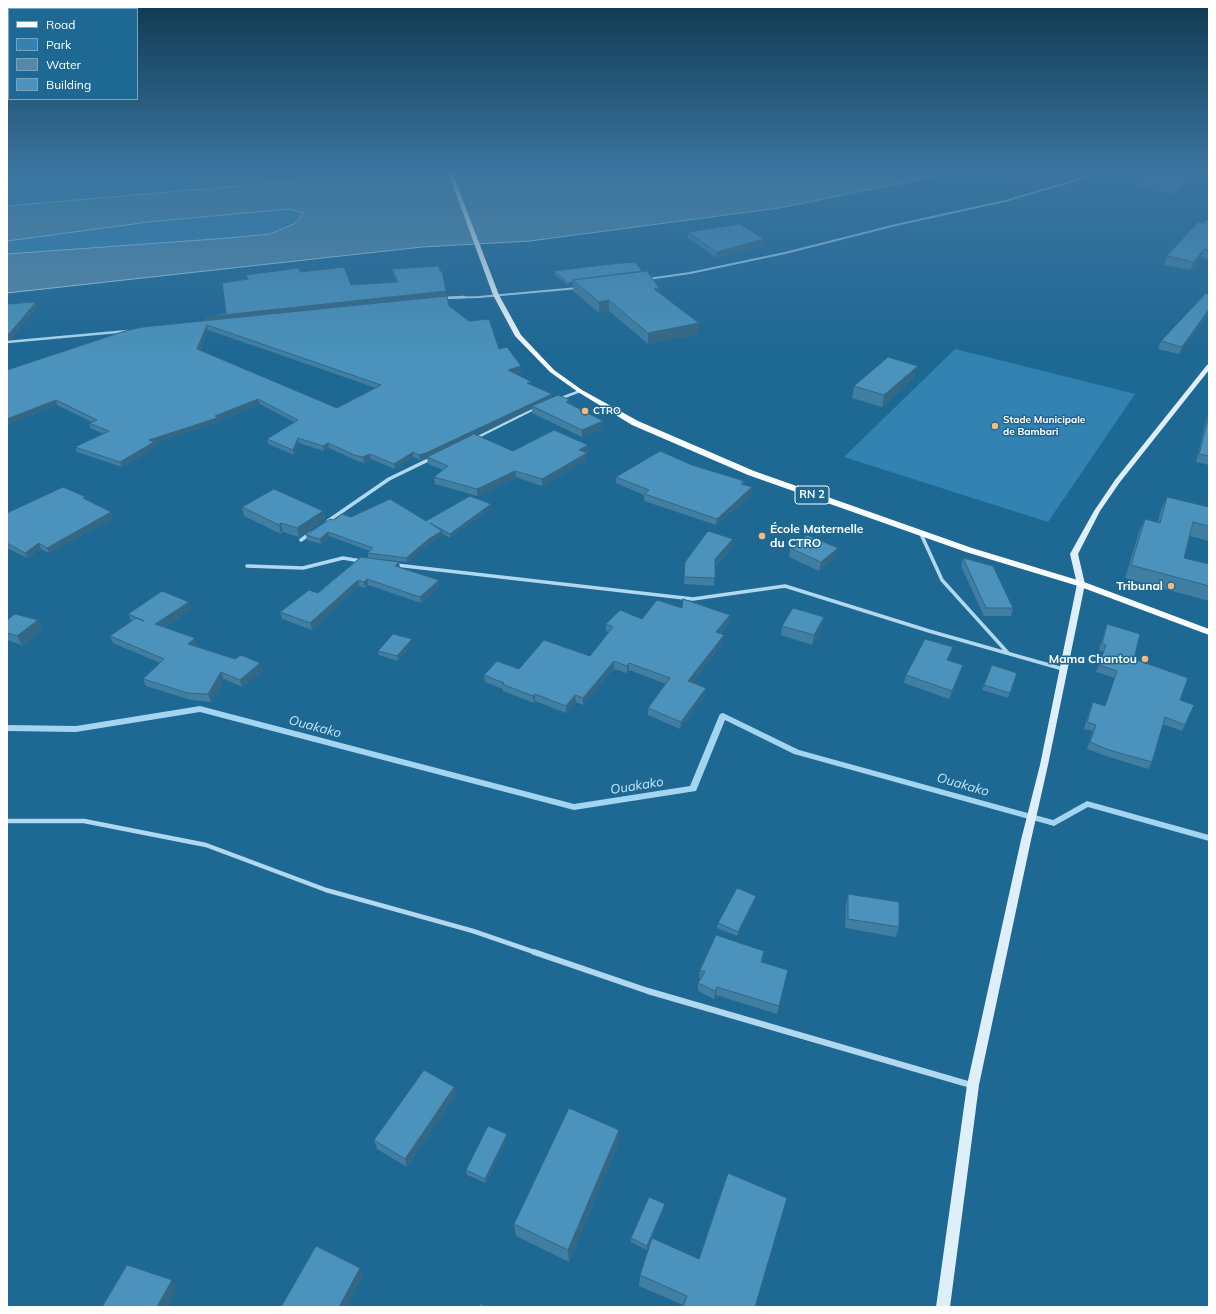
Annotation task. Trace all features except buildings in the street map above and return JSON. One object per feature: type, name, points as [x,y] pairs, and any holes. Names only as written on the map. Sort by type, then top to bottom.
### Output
[{"type":"main road","name":"RN 2","points":[[473,233],[496,296],[518,336],[552,371],[580,391],[636,423],[751,473],[968,550],[1080,584],[1209,632]]},
{"type":"street","points":[[644,280],[690,273],[785,253],[863,233]]},
{"type":"street","points":[[442,298],[496,296],[585,287]]},
{"type":"street","points":[[7,342],[133,330]]},
{"type":"street","points":[[943,1307],[973,1085],[1026,840],[1044,765],[1080,584],[1074,554],[1097,511],[1117,481],[1209,366]]},
{"type":"street","points":[[552,402],[580,391]]},
{"type":"street","points":[[470,440],[537,408]]},
{"type":"street","points":[[326,522],[389,479],[437,457]]},
{"type":"street","points":[[301,540],[314,531]]},
{"type":"street","points":[[921,534],[942,580],[1008,654]]},
{"type":"street","points":[[247,566],[303,568],[342,558],[366,561]]},
{"type":"street","points":[[389,564],[693,599],[785,586],[929,631],[1063,669]]},
{"type":"street","points":[[7,820],[84,820],[206,845],[326,890],[473,931],[648,991],[973,1085]]},
{"type":"green space","points":[[64,233],[273,233],[229,238],[7,254],[7,241]]},
{"type":"green space","name":"Stade Municipale de Bambari","points":[[955,349],[1135,394],[1048,522],[844,457]]},
{"type":"water","points":[[7,233],[64,233],[7,241]]},
{"type":"water","points":[[588,233],[530,241],[422,247],[7,293],[7,254],[270,234]]},
{"type":"waterway","name":"Ouakako","points":[[7,728],[76,729],[200,709],[574,807],[693,789],[723,716],[797,752],[1054,823],[1087,804],[1209,838]]},
{"type":"place","name":"CTRO","points":[[585,411]]},
{"type":"place","name":"Stade Municipale de Bambari","points":[[995,426]]},
{"type":"place","name":"École Maternelle du CTRO","points":[[762,536]]},
{"type":"place","name":"Tribunal","points":[[1171,586]]},
{"type":"place","name":"Mama Chantou","points":[[1145,659]]}]
